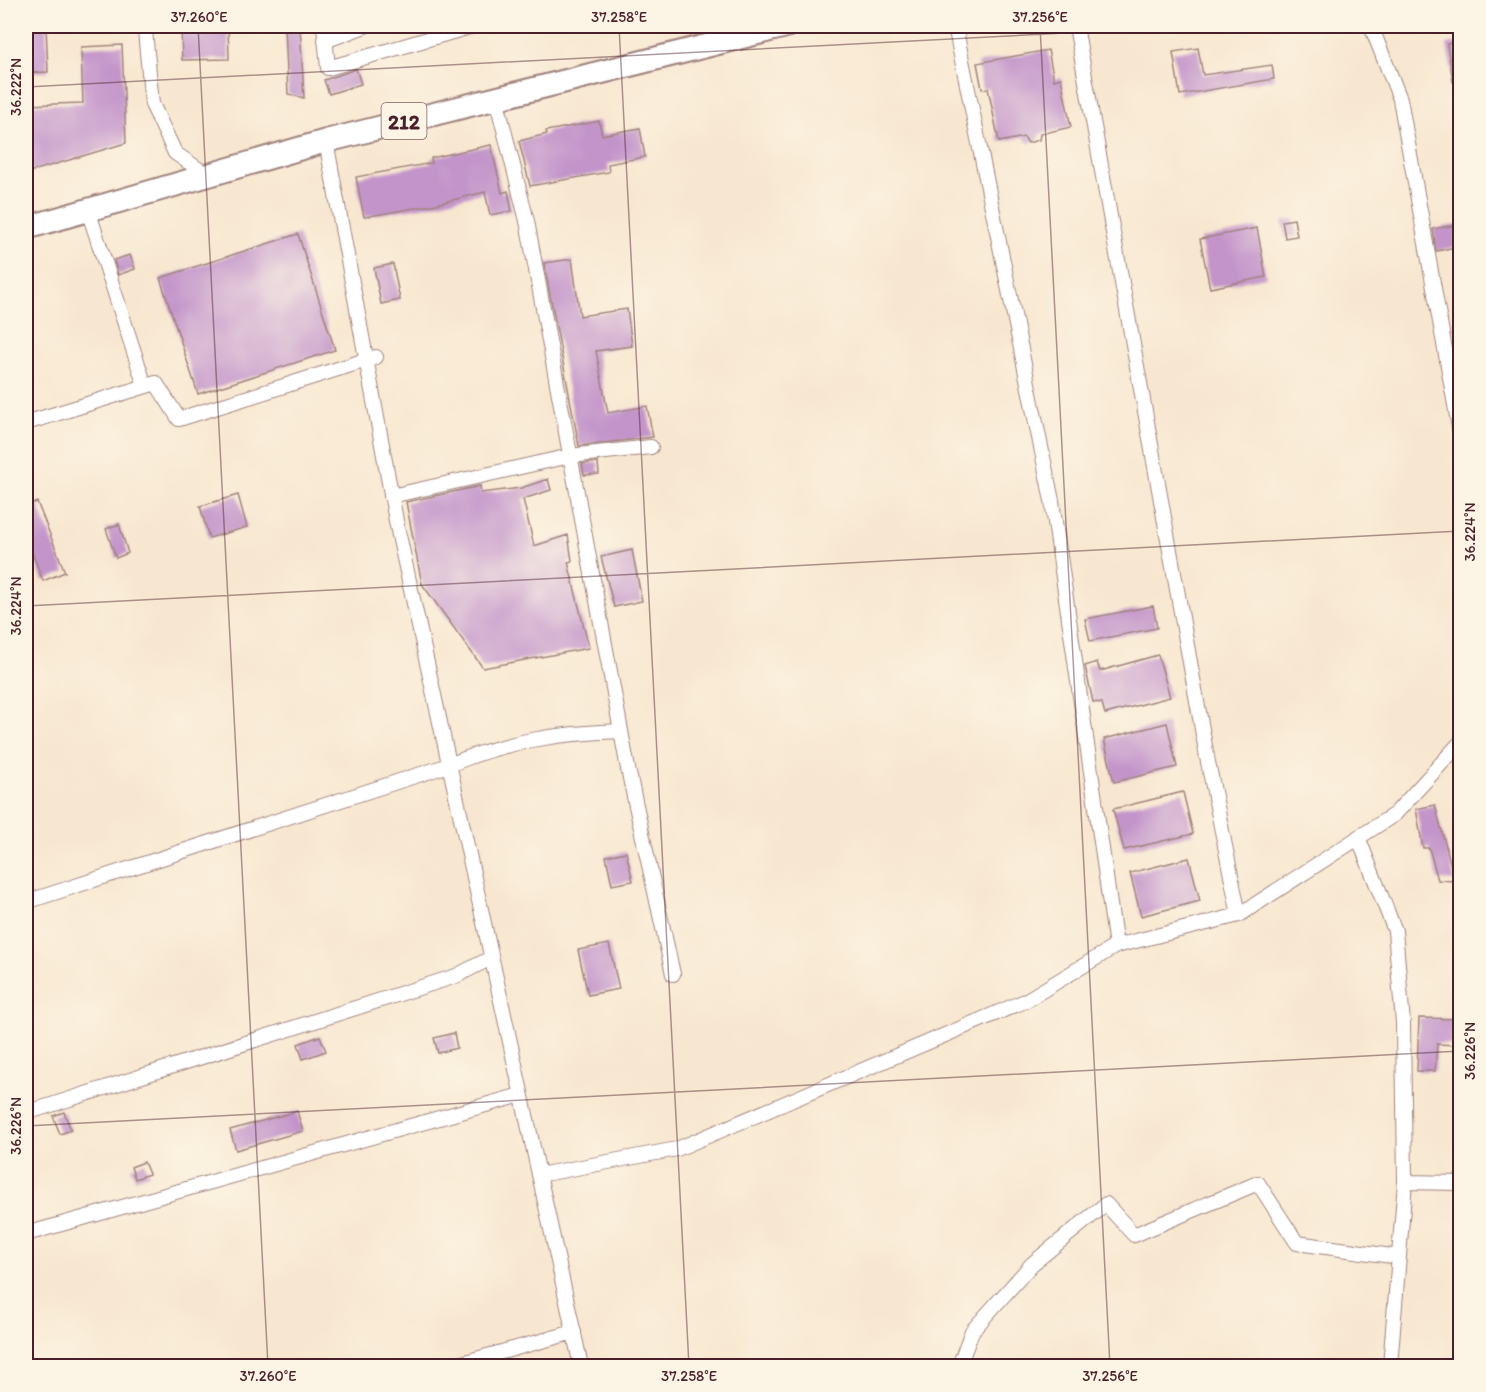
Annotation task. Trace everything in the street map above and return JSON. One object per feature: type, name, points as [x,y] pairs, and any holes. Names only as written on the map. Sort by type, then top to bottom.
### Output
[{"type":"main road","name":"212","points":[[26,228],[326,141],[786,26]]},
{"type":"street","points":[[324,26],[327,68],[452,28],[473,26]]},
{"type":"street","points":[[326,41],[365,26]]},
{"type":"street","points":[[955,26],[1052,501],[1116,946]]},
{"type":"street","points":[[1076,26],[1203,733],[1239,915]]},
{"type":"street","points":[[1371,26],[1400,99],[1461,433]]},
{"type":"street","points":[[146,31],[152,104],[175,153],[207,176]]},
{"type":"street","points":[[496,98],[527,221],[621,731],[673,974]]},
{"type":"street","points":[[326,141],[371,359],[391,496],[581,1366]]},
{"type":"street","points":[[88,210],[145,387]]},
{"type":"street","points":[[26,423],[156,383],[179,419],[371,359]]},
{"type":"street","points":[[391,496],[570,456],[651,447]]},
{"type":"street","points":[[26,902],[449,765],[487,749],[566,732],[621,731]]},
{"type":"street","points":[[539,1175],[677,1149],[1024,1001],[1116,946],[1239,915],[1395,814],[1461,743]]},
{"type":"street","points":[[1358,837],[1395,931],[1403,1023],[1405,1182],[1390,1366]]},
{"type":"street","points":[[26,1113],[456,976],[491,958]]},
{"type":"street","points":[[26,1234],[521,1095]]},
{"type":"street","points":[[1405,1182],[1461,1183]]},
{"type":"street","points":[[959,1366],[972,1331],[1032,1264],[1106,1204],[1134,1235],[1258,1183],[1297,1243],[1399,1257]]},
{"type":"street","points":[[451,1366],[574,1332]]},
{"type":"building","points":[[26,26],[46,26],[48,72],[26,73]]},
{"type":"building","points":[[181,26],[228,26],[229,59],[182,60]]},
{"type":"building","points":[[285,26],[300,26],[304,98],[288,94]]},
{"type":"building","points":[[1461,42],[1461,81],[1453,82],[1447,44]]},
{"type":"building","points":[[122,45],[126,143],[26,173],[26,105],[83,103],[81,47]]},
{"type":"building","points":[[1198,48],[1203,75],[1272,65],[1274,79],[1180,95],[1173,52]]},
{"type":"building","points":[[1048,50],[1054,80],[1061,78],[1071,127],[1040,134],[1039,140],[1028,143],[1024,137],[999,142],[988,88],[982,89],[977,63]]},
{"type":"building","points":[[356,69],[361,84],[329,94],[324,80]]},
{"type":"building","points":[[599,121],[602,135],[640,128],[645,157],[608,164],[609,172],[530,186],[519,141],[547,134],[546,131]]},
{"type":"building","points":[[491,145],[502,193],[508,191],[512,211],[490,215],[485,192],[432,205],[364,217],[356,177],[432,163],[431,158]]},
{"type":"building","points":[[1294,219],[1297,236],[1285,238],[1282,221]]},
{"type":"building","points":[[1461,224],[1461,246],[1436,251],[1433,229]]},
{"type":"building","points":[[1257,228],[1266,277],[1210,288],[1200,239]]},
{"type":"building","points":[[298,234],[335,350],[198,394],[160,278]]},
{"type":"building","points":[[130,255],[135,269],[118,275],[114,260]]},
{"type":"building","points":[[572,259],[580,316],[627,309],[632,346],[596,351],[608,413],[647,406],[653,437],[579,446],[544,263]]},
{"type":"building","points":[[393,264],[400,300],[381,304],[374,268]]},
{"type":"building","points":[[598,462],[599,474],[584,475],[582,464]]},
{"type":"building","points":[[548,479],[551,490],[523,499],[534,546],[568,535],[572,561],[568,562],[589,648],[483,668],[422,584],[406,502],[480,486],[481,493],[521,488]]},
{"type":"building","points":[[238,495],[247,527],[209,538],[200,506]]},
{"type":"building","points":[[37,502],[65,572],[43,581],[26,537],[26,506]]},
{"type":"building","points":[[119,524],[128,553],[116,558],[106,529]]},
{"type":"building","points":[[632,550],[642,601],[614,607],[601,557]]},
{"type":"building","points":[[1153,606],[1157,628],[1090,641],[1085,619]]},
{"type":"building","points":[[1158,655],[1170,697],[1105,714],[1102,703],[1093,702],[1085,666],[1097,662],[1100,671]]},
{"type":"building","points":[[1167,723],[1177,767],[1114,782],[1104,739]]},
{"type":"building","points":[[1183,792],[1193,834],[1124,850],[1113,809]]},
{"type":"building","points":[[1435,805],[1455,881],[1438,880],[1429,848],[1423,848],[1416,809]]},
{"type":"building","points":[[626,852],[633,881],[612,885],[606,856]]},
{"type":"building","points":[[1189,858],[1200,901],[1141,916],[1130,873]]},
{"type":"building","points":[[609,944],[619,989],[588,995],[578,950]]},
{"type":"building","points":[[1419,1018],[1458,1019],[1457,1045],[1437,1044],[1435,1071],[1417,1071]]},
{"type":"building","points":[[454,1033],[457,1048],[438,1053],[434,1038]]},
{"type":"building","points":[[320,1036],[326,1051],[303,1059],[298,1044]]},
{"type":"building","points":[[297,1111],[303,1131],[236,1150],[230,1130]]},
{"type":"building","points":[[64,1112],[71,1130],[60,1134],[53,1116]]},
{"type":"building","points":[[144,1162],[149,1174],[135,1179],[131,1167]]}]
